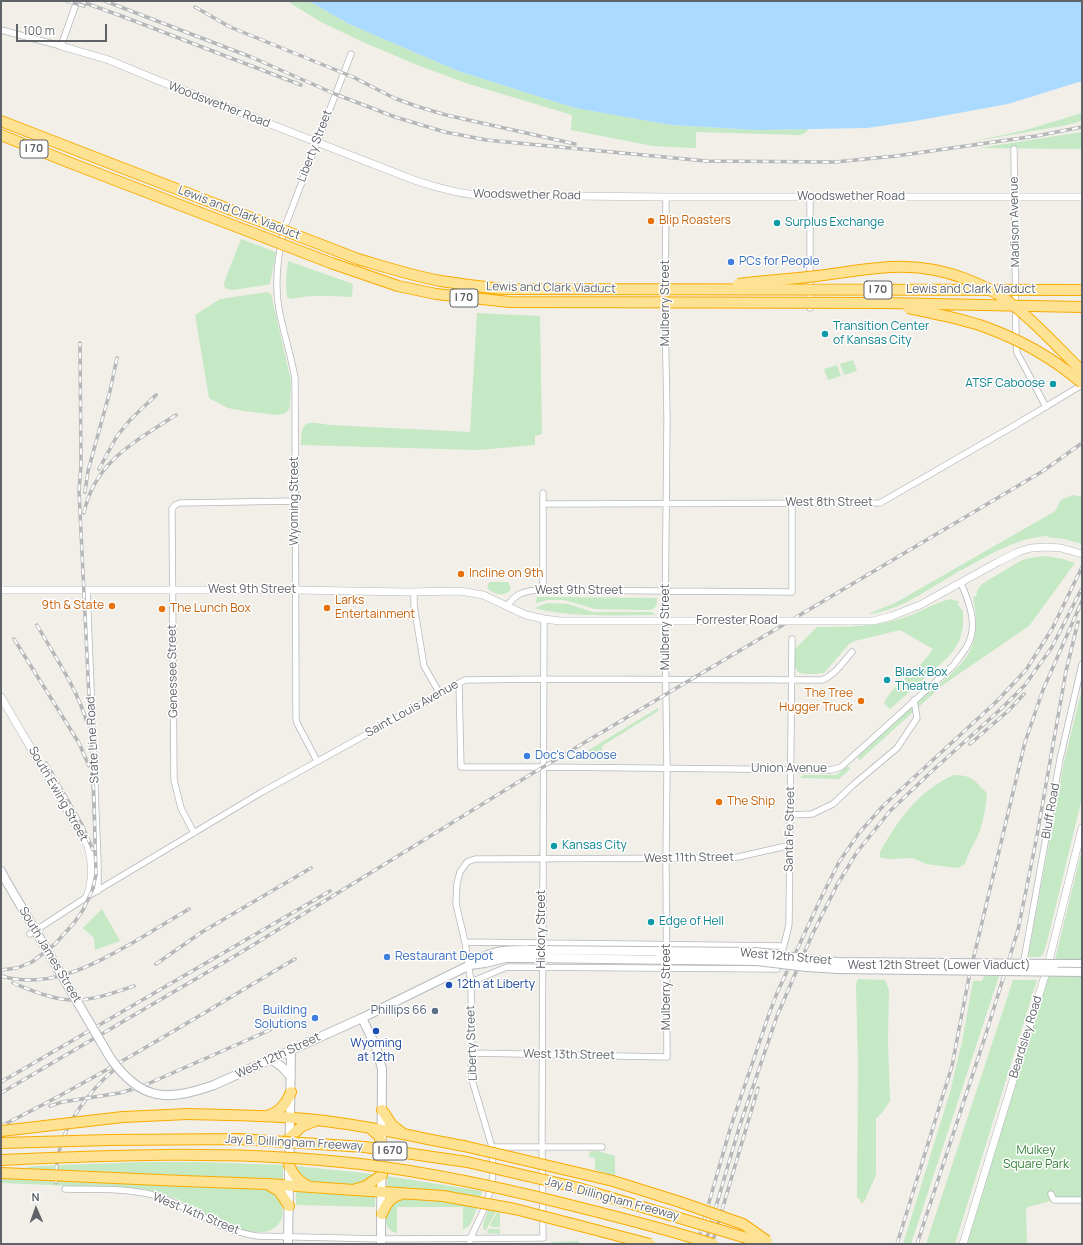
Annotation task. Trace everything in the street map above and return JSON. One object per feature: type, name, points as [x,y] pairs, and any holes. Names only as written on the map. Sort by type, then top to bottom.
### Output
[{"type":"highway","name":"Lewis and Clark Viaduct","points":[[1,121],[358,259],[406,273],[440,280],[502,289],[1082,290]]},
{"type":"highway","name":"Lewis and Clark Viaduct","points":[[1,135],[331,264],[398,286],[436,294],[509,302],[885,303]]},
{"type":"highway","points":[[674,290],[798,278],[874,268],[915,267],[934,270],[957,276],[983,286],[1009,301],[1037,326],[1082,371]]},
{"type":"highway","points":[[885,303],[984,326],[1004,334],[1023,342],[1040,352],[1060,365],[1082,384]]},
{"type":"highway","name":"I 70","points":[[885,303],[1082,307]]},
{"type":"highway","points":[[265,1117],[274,1114],[281,1108],[291,1092]]},
{"type":"highway","points":[[382,1110],[392,1125],[403,1134]]},
{"type":"highway","points":[[1,1131],[123,1117],[188,1114],[317,1120],[370,1128],[464,1146],[613,1181],[743,1224],[772,1244]]},
{"type":"highway","points":[[290,1137],[302,1126],[317,1120]]},
{"type":"highway","points":[[370,1128],[379,1136],[381,1143]]},
{"type":"highway","name":"Jay B. Dillingham Freeway","points":[[1,1143],[240,1139],[365,1147],[467,1162],[575,1187],[767,1244]]},
{"type":"highway","name":"Jay B. Dillingham Freeway","points":[[1,1160],[117,1155],[205,1154],[361,1164],[415,1171],[517,1192],[660,1227],[713,1244]]},
{"type":"highway","points":[[289,1165],[292,1173],[298,1180],[309,1187]]},
{"type":"highway","points":[[1,1173],[267,1184],[443,1196],[515,1209],[650,1244]]},
{"type":"highway","points":[[354,1190],[366,1186],[382,1174]]},
{"type":"highway","points":[[267,1184],[279,1191],[289,1206]]},
{"type":"highway","points":[[382,1214],[389,1200],[396,1195],[403,1194]]},
{"type":"main road","name":"South James Street","points":[[1,871],[100,1039]]},
{"type":"main road","name":"West 12th Street","points":[[100,1039],[120,1071],[132,1082],[154,1094],[174,1096],[194,1092],[214,1085],[362,1018],[470,965],[528,954],[756,952],[838,962],[1082,964]]},
{"type":"main road","name":"West 12th Street","points":[[528,954],[757,961],[838,969],[1082,972]]},
{"type":"main road","points":[[362,1018],[376,1047],[382,1069],[381,1242]]},
{"type":"main road","points":[[288,1241],[291,1050]]},
{"type":"main road","points":[[271,1059],[282,1067],[291,1077]]},
{"type":"street","points":[[61,46],[77,1]]},
{"type":"street","name":"Woodswether Road","points":[[1,30],[109,60],[164,83],[433,187],[459,194],[666,198],[1082,197]]},
{"type":"street","name":"Liberty Street","points":[[281,239],[316,142],[351,54]]},
{"type":"street","name":"Madison Avenue","points":[[1014,149],[1015,320],[1017,353],[1046,407]]},
{"type":"street","points":[[810,197],[810,308]]},
{"type":"street","name":"Mulberry Street","points":[[666,198],[667,1057]]},
{"type":"street","name":"Wyoming Street","points":[[281,239],[277,293],[295,378],[296,718],[297,723],[317,761]]},
{"type":"street","name":"West 8th Street","points":[[544,504],[880,503],[1046,407],[1082,384]]},
{"type":"street","points":[[543,493],[543,590]]},
{"type":"street","name":"Genessee Street","points":[[194,833],[181,808],[174,780],[171,513],[174,506],[180,503],[295,501]]},
{"type":"street","name":"West 9th Street","points":[[1,590],[460,591],[483,595],[507,606],[513,597],[523,592],[543,590],[792,592],[792,504]]},
{"type":"street","points":[[961,583],[1018,552],[1031,548],[1054,547],[1082,554]]},
{"type":"street","name":"Forrester Road","points":[[507,606],[526,615],[560,621],[848,622],[873,620],[892,616],[920,604],[961,583]]},
{"type":"street","name":"Union Avenue","points":[[459,683],[461,767],[831,770],[841,767],[953,666],[966,647],[971,633],[972,620],[970,606],[961,583]]},
{"type":"street","name":"State Line Road","points":[[87,590],[98,840],[98,891]]},
{"type":"street","points":[[414,592],[414,605],[424,666],[440,694]]},
{"type":"street","name":"Hickory Street","points":[[543,1238],[542,767],[544,619]]},
{"type":"street","name":"Santa Fe Street","points":[[777,969],[789,924],[792,639]]},
{"type":"street","name":"Saint Louis Avenue","points":[[30,934],[262,792],[468,679],[822,680],[828,678],[834,673],[852,652]]},
{"type":"street","name":"Bluff Road","points":[[1024,960],[1060,759],[1082,664]]},
{"type":"street","name":"South Ewing Street","points":[[1,697],[88,846],[91,858],[92,881],[87,898]]},
{"type":"street","points":[[791,814],[812,814],[833,804],[897,748],[917,718],[914,700]]},
{"type":"street","name":"Beardsley Road","points":[[963,1244],[1048,967],[1082,828]]},
{"type":"street","name":"West 11th Street","points":[[467,862],[475,859],[666,859],[738,857],[790,845]]},
{"type":"street","name":"Liberty Street","points":[[467,862],[460,872],[457,883],[456,904],[470,965],[472,1080],[492,1147],[493,1170],[492,1183],[486,1206],[470,1241]]},
{"type":"street","name":"West 12th Street","points":[[465,942],[783,946]]},
{"type":"street","name":"West 12th Street (Lower Viaduct)","points":[[542,955],[757,956],[824,965],[1048,967]]},
{"type":"street","name":"West 12th Street","points":[[471,982],[507,967],[777,969]]},
{"type":"street","name":"West 13th Street","points":[[471,1053],[667,1057]]},
{"type":"street","points":[[492,1147],[602,1147]]},
{"type":"street","name":"West 14th Street","points":[[65,1189],[144,1193],[163,1198],[222,1227],[244,1234],[288,1241],[470,1241],[543,1238]]},
{"type":"street","points":[[1051,1194],[1054,1200],[1082,1200]]},
{"type":"green space","points":[[287,1],[309,1],[349,24],[458,71],[575,108],[671,125],[756,130],[809,129],[800,135],[696,132],[696,148],[653,146],[571,130],[572,115],[469,84],[417,65],[321,22]]},
{"type":"green space","points":[[1082,113],[1082,121],[1067,125],[970,142],[1026,130]]},
{"type":"green space","points":[[1082,132],[1082,149],[979,148]]},
{"type":"green space","points":[[241,239],[276,252],[270,284],[232,290],[225,288],[225,280]]},
{"type":"green space","points":[[288,261],[353,284],[352,297],[314,296],[291,299],[287,297],[286,280]]},
{"type":"green space","points":[[268,292],[271,294],[291,381],[290,406],[288,411],[283,414],[276,415],[228,408],[209,398],[195,315],[220,299]]},
{"type":"green space","points":[[477,313],[540,316],[542,434],[535,436],[535,445],[478,450],[301,445],[302,430],[304,426],[311,423],[470,432]]},
{"type":"green space","points":[[853,360],[857,371],[844,375],[840,364]]},
{"type":"green space","points":[[837,365],[841,376],[828,380],[824,369]]},
{"type":"green space","points":[[1073,495],[1082,497],[1082,544],[1047,536],[1024,540],[1003,548],[960,570],[949,578],[905,603],[888,610],[870,614],[895,603],[1052,513],[1055,511],[1061,500]]},
{"type":"green space","points":[[1045,556],[1075,563],[1029,626],[944,684],[860,760],[857,757],[960,665],[970,651],[976,631],[973,597],[976,596],[978,589],[982,584],[1022,560]]},
{"type":"green space","points":[[489,582],[508,582],[511,589],[509,592],[499,594],[487,588]]},
{"type":"green space","points":[[537,597],[657,598],[657,604],[649,610],[595,609],[564,600],[547,600],[537,603]]},
{"type":"green space","points":[[951,599],[960,602],[957,604],[963,611],[963,626],[960,639],[954,650],[890,709],[884,703],[894,688],[928,656],[933,649],[900,630],[855,641],[849,644],[824,673],[807,674],[798,672],[796,669],[795,649],[817,627],[873,625],[884,623],[906,617],[939,602]]},
{"type":"green space","points":[[547,603],[568,604],[593,612],[651,612],[656,615],[579,615],[534,608]]},
{"type":"green space","points":[[1082,689],[1082,798],[1043,954],[1040,957],[1028,957],[1064,762]]},
{"type":"green space","points":[[658,708],[658,711],[602,746],[602,759],[574,759]]},
{"type":"green space","points":[[848,766],[850,769],[839,779],[800,778],[803,775],[836,775]]},
{"type":"green space","points":[[954,775],[974,780],[987,793],[985,812],[981,825],[965,864],[958,868],[926,864],[913,858],[881,858],[880,852],[887,840],[911,807],[930,789]]},
{"type":"green space","points":[[1082,849],[1082,960],[1055,960]]},
{"type":"green space","points":[[102,909],[120,941],[95,950],[94,938],[83,928]]},
{"type":"green space","name":"Mulkey Square Park","points":[[1044,971],[1082,972],[1082,1200],[1054,1200],[1028,1207],[1026,1209],[1027,1244],[963,1244]]},
{"type":"green space","points":[[984,976],[999,976],[911,1244],[903,1244],[950,1092],[962,1042],[973,981],[982,981]]},
{"type":"green space","points":[[858,979],[885,980],[889,990],[888,1042],[890,1101],[876,1118],[876,1175],[864,1202],[861,1203],[860,1199],[857,1198],[858,1065],[856,984]]},
{"type":"green space","points":[[1013,980],[1037,980],[955,1244],[926,1244]]},
{"type":"green space","points":[[591,1151],[598,1151],[615,1156],[615,1176],[595,1170],[595,1158],[589,1157]]},
{"type":"green space","points":[[143,1162],[200,1162],[283,1165],[283,1181],[26,1169],[26,1167],[37,1166]]},
{"type":"green space","points":[[296,1166],[373,1174],[367,1181],[359,1185],[349,1186],[323,1184],[304,1180],[298,1172]]},
{"type":"green space","points":[[387,1176],[482,1191],[480,1199],[389,1189],[387,1187]]},
{"type":"green space","points":[[1,1177],[267,1189],[280,1200],[283,1214],[281,1221],[276,1227],[269,1231],[248,1231],[225,1225],[183,1202],[155,1192],[127,1188],[1,1183]]},
{"type":"green space","points":[[296,1190],[375,1196],[375,1207],[296,1205]]},
{"type":"green space","points":[[402,1198],[440,1200],[478,1206],[470,1225],[463,1230],[463,1207],[397,1207],[397,1233],[393,1232],[386,1223],[386,1211],[389,1206]]},
{"type":"green space","points":[[489,1208],[497,1210],[486,1230],[484,1230],[483,1224]]},
{"type":"green space","points":[[498,1211],[500,1212],[500,1227],[492,1227],[490,1225]]},
{"type":"green space","points":[[488,1229],[500,1229],[500,1234],[487,1233]]},
{"type":"green space","points":[[578,1241],[581,1244],[548,1244],[552,1242]]},
{"type":"water","points":[[309,1],[1082,1],[1082,81],[1008,104],[867,128],[756,130],[671,125],[575,108],[458,71],[349,24]]},
{"type":"railway","points":[[67,1],[84,6]]},
{"type":"railway","points":[[80,1],[301,85]]},
{"type":"railway","points":[[105,1],[251,57],[335,94],[395,117],[445,132],[486,140],[706,161],[835,162],[896,156],[1036,136],[1082,127]]},
{"type":"railway","points":[[195,7],[230,27],[353,77],[394,98],[416,106],[446,115],[575,144]]},
{"type":"railway","points":[[1,970],[17,968],[32,962],[55,944],[74,923],[83,910],[92,891],[96,875],[94,798],[79,491],[81,465],[80,343]]},
{"type":"railway","points":[[85,492],[88,471],[110,391],[117,358]]},
{"type":"railway","points":[[99,469],[117,436],[130,420],[156,395]]},
{"type":"railway","points":[[84,513],[89,495],[107,466],[132,444],[176,415]]},
{"type":"railway","points":[[1,1093],[240,953],[533,773],[1043,471],[1082,443]]},
{"type":"railway","points":[[697,1244],[731,1126],[769,1014],[777,993],[839,862],[859,833],[884,805],[997,701],[1026,670],[1052,629],[1082,567]]},
{"type":"railway","points":[[705,1244],[739,1128],[777,1016],[812,935],[837,885],[857,852],[890,811],[1025,685],[1052,647],[1081,590]]},
{"type":"railway","points":[[897,1244],[952,1066],[969,977],[1025,742],[1043,690],[1082,601]]},
{"type":"railway","points":[[917,1244],[985,1037],[1018,930],[1036,841],[1066,671],[1078,622]]},
{"type":"railway","points":[[37,625],[72,685],[87,723]]},
{"type":"railway","points":[[14,639],[79,743],[89,766]]},
{"type":"railway","points":[[970,744],[1008,711],[1024,694]]},
{"type":"railway","points":[[46,763],[82,825],[93,850]]},
{"type":"railway","points":[[156,964],[202,932],[311,868]]},
{"type":"railway","points":[[1,1082],[330,891]]},
{"type":"railway","points":[[1,976],[19,980],[36,980],[70,973],[87,967],[134,942],[189,909]]},
{"type":"railway","points":[[1,1126],[113,1066],[295,959]]},
{"type":"railway","points":[[13,983],[44,995],[69,1000],[99,997],[134,986]]},
{"type":"railway","points":[[50,1106],[62,1102],[120,1093],[143,1086],[270,1030]]},
{"type":"railway","points":[[56,1183],[58,1156],[62,1141],[73,1118],[88,1097],[114,1070]]},
{"type":"railway","points":[[712,1244],[758,1088]]},
{"type":"place","name":"Blip Roasters","points":[[651,221]]},
{"type":"place","name":"Surplus Exchange","points":[[777,223]]},
{"type":"place","name":"PCs for People","points":[[731,262]]},
{"type":"place","name":"Transition Center of Kansas City","points":[[825,334]]},
{"type":"place","name":"ATSF Caboose","points":[[1053,384]]},
{"type":"place","name":"Incline on 9th","points":[[461,574]]},
{"type":"place","name":"9th & State","points":[[112,606]]},
{"type":"place","name":"Larks Entertainment","points":[[327,608]]},
{"type":"place","name":"The Lunch Box","points":[[162,609]]},
{"type":"place","name":"Black Box Theatre","points":[[887,680]]},
{"type":"place","name":"The Tree Hugger Truck","points":[[861,701]]},
{"type":"place","name":"Doc's Caboose","points":[[527,756]]},
{"type":"place","name":"The Ship","points":[[719,802]]},
{"type":"place","name":"Kansas City","points":[[554,846]]},
{"type":"place","name":"Edge of Hell","points":[[651,922]]},
{"type":"place","name":"Restaurant Depot","points":[[387,957]]},
{"type":"place","name":"12th at Liberty","points":[[449,985]]},
{"type":"place","name":"Phillips 66","points":[[435,1011]]},
{"type":"place","name":"Building Solutions","points":[[315,1018]]},
{"type":"place","name":"Wyoming at 12th","points":[[376,1031]]}]
